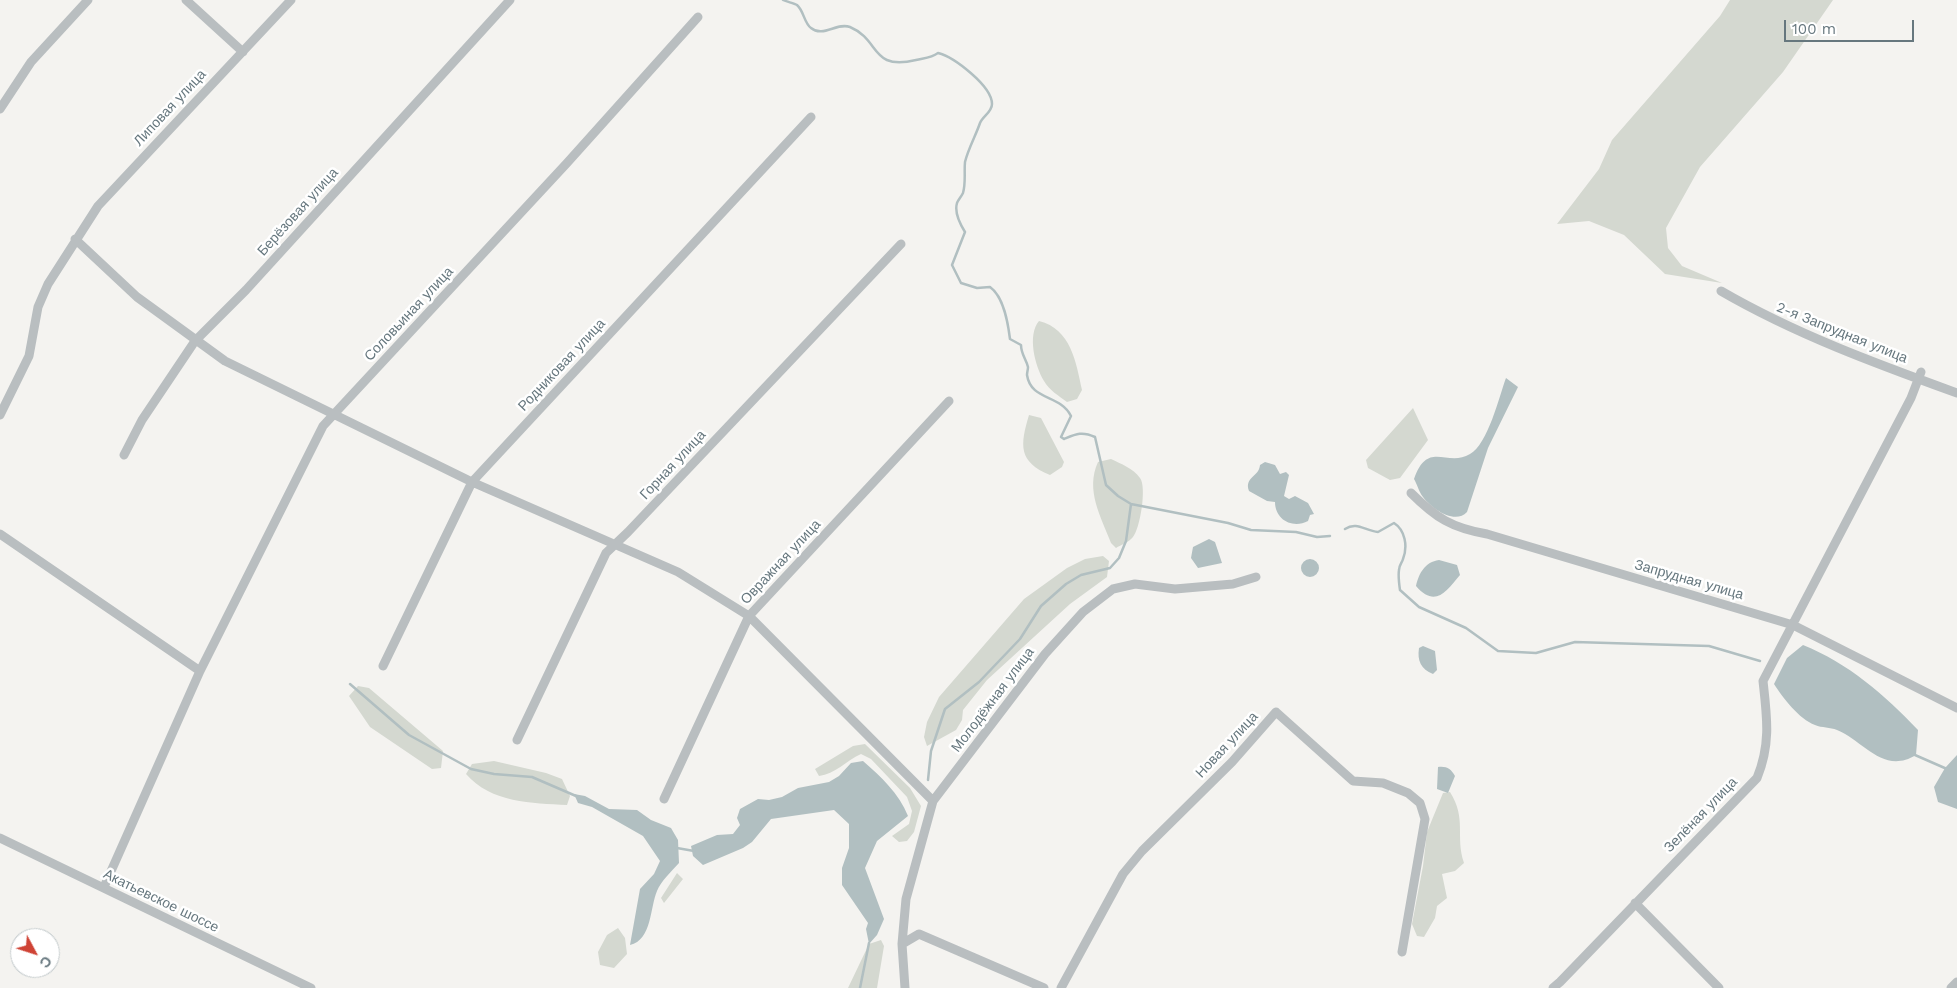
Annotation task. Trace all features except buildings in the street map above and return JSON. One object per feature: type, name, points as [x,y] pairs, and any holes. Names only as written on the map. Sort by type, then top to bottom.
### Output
[{"type":"street","points":[[0,109],[31,62],[88,0]]},
{"type":"street","points":[[186,0],[243,52]]},
{"type":"street","name":"Липовая улица","points":[[0,415],[29,356],[38,307],[48,284],[75,239],[98,206],[291,0]]},
{"type":"street","name":"Берёзовая улица","points":[[124,455],[142,420],[195,341],[246,290],[510,0]]},
{"type":"street","name":"Соловьиная улица","points":[[104,887],[200,671],[316,437],[333,416],[567,163],[698,16]]},
{"type":"street","name":"Родниковая улица","points":[[383,666],[472,482],[811,117]]},
{"type":"street","points":[[75,239],[137,297],[224,361],[333,416],[472,482],[678,572],[749,616],[933,801]]},
{"type":"street","name":"Горная улица","points":[[517,740],[606,553],[901,244]]},
{"type":"street","name":"2-я Запрудная улица","points":[[1721,291],[1760,314],[1798,332],[1919,375],[1957,394]]},
{"type":"street","name":"Зелёная улица","points":[[1552,988],[1560,982],[1757,778],[1765,759],[1768,734],[1763,681],[1894,433],[1919,375]]},
{"type":"street","name":"Овражная улица","points":[[664,799],[749,616],[949,400]]},
{"type":"street","name":"Запрудная улица","points":[[1411,493],[1438,517],[1462,530],[1487,534],[1793,625],[1957,708]]},
{"type":"street","points":[[0,534],[200,671]]},
{"type":"street","name":"Молодёжная улица","points":[[904,988],[902,944],[906,898],[933,801],[1045,654],[1083,612],[1113,589],[1134,584],[1175,589],[1238,584],[1256,577]]},
{"type":"street","name":"Новая улица","points":[[1061,988],[1123,874],[1142,851],[1232,762],[1276,712],[1354,781],[1383,783],[1408,793],[1420,803],[1425,819],[1402,952]]},
{"type":"street","name":"Акатьевское шоссе","points":[[0,838],[311,988]]},
{"type":"street","points":[[1635,903],[1719,988]]},
{"type":"street","points":[[902,944],[919,934],[1044,988]]},
{"type":"street","points":[[1952,988],[1957,982]]},
{"type":"shaded area","points":[[1730,0],[1833,0],[1783,72],[1700,167],[1666,228],[1668,248],[1682,266],[1722,283],[1665,274],[1624,235],[1589,221],[1557,224],[1599,169],[1612,140],[1720,16]]},
{"type":"shaded area","points":[[1039,321],[1050,325],[1058,331],[1070,348],[1082,390],[1077,399],[1067,402],[1054,393],[1041,375],[1035,359],[1033,342],[1035,327]]},
{"type":"shaded area","points":[[1506,378],[1518,387],[1488,448],[1467,512],[1462,516],[1456,517],[1444,514],[1432,506],[1420,493],[1414,479],[1419,467],[1425,460],[1432,457],[1462,457],[1476,449],[1487,431]]},
{"type":"shaded area","points":[[1413,408],[1428,440],[1400,478],[1390,480],[1368,468],[1366,460]]},
{"type":"shaded area","points":[[1029,415],[1041,418],[1064,462],[1062,467],[1050,475],[1032,464],[1024,451],[1024,435]]},
{"type":"shaded area","points":[[1111,459],[1134,472],[1140,478],[1143,490],[1142,508],[1136,533],[1116,548],[1111,543],[1099,513],[1093,483],[1094,472],[1098,462]]},
{"type":"shaded area","points":[[1265,462],[1275,465],[1280,474],[1286,472],[1289,475],[1284,496],[1289,499],[1295,496],[1308,503],[1314,514],[1310,515],[1308,521],[1297,524],[1286,521],[1278,514],[1275,502],[1267,501],[1249,491],[1248,483],[1260,465]]},
{"type":"shaded area","points":[[1209,539],[1215,542],[1222,563],[1198,568],[1191,558],[1193,547]]},
{"type":"shaded area","points":[[1103,556],[1109,561],[1107,577],[1070,604],[987,680],[963,710],[962,720],[956,730],[927,746],[924,737],[927,722],[939,697],[1024,599],[1067,568],[1085,559]]},
{"type":"shaded area","points":[[1306,559],[1314,559],[1319,564],[1317,575],[1306,577],[1301,572],[1301,564]]},
{"type":"shaded area","points":[[1439,560],[1457,565],[1460,575],[1445,592],[1435,597],[1429,596],[1416,586],[1417,581],[1426,566]]},
{"type":"shaded area","points":[[1803,645],[1820,652],[1865,681],[1905,717],[1918,730],[1916,755],[1904,760],[1884,759],[1847,735],[1834,729],[1815,725],[1797,713],[1774,684],[1787,658]]},
{"type":"shaded area","points":[[1423,646],[1435,651],[1437,670],[1433,674],[1425,670],[1419,661],[1419,648]]},
{"type":"shaded area","points":[[358,686],[369,688],[443,751],[441,768],[432,769],[370,727],[349,696]]},
{"type":"shaded area","points":[[865,744],[910,788],[921,806],[914,832],[907,841],[899,842],[892,836],[909,824],[912,811],[907,797],[871,759],[861,754],[825,775],[819,776],[815,769],[853,746]]},
{"type":"shaded area","points":[[1957,755],[1957,809],[1938,802],[1934,787],[1945,768]]},
{"type":"shaded area","points":[[494,761],[546,773],[562,779],[570,796],[567,805],[513,800],[487,791],[466,774],[472,764]]},
{"type":"shaded area","points":[[863,761],[895,793],[908,816],[877,841],[865,868],[884,919],[877,935],[869,944],[866,929],[868,923],[842,885],[842,868],[849,848],[849,824],[834,810],[771,819],[752,842],[743,848],[703,865],[693,856],[691,846],[717,835],[733,834],[740,825],[737,818],[740,809],[758,799],[769,800],[782,797],[798,788],[829,782],[839,776],[851,763]]},
{"type":"shaded area","points":[[1438,767],[1448,769],[1455,776],[1448,793],[1437,789]]},
{"type":"shaded area","points":[[1450,792],[1460,819],[1460,844],[1464,863],[1455,871],[1442,874],[1447,898],[1437,906],[1435,918],[1424,937],[1417,936],[1412,924],[1423,866],[1427,832],[1443,793]]},
{"type":"shaded area","points":[[574,794],[585,796],[609,809],[637,810],[651,820],[671,828],[678,840],[679,863],[659,887],[643,937],[630,945],[640,889],[654,874],[660,861],[643,836],[592,807],[578,803]]},
{"type":"shaded area","points":[[677,873],[683,879],[664,903],[661,898]]},
{"type":"shaded area","points":[[618,928],[625,938],[627,954],[614,968],[600,965],[598,952],[607,935]]},
{"type":"shaded area","points":[[881,940],[884,946],[877,988],[848,988],[869,944]]},
{"type":"waterway","points":[[783,0],[797,5],[809,26],[816,31],[825,31],[840,26],[850,27],[867,39],[883,58],[891,61],[916,60],[938,53],[962,66],[986,89],[992,107],[980,123],[965,162],[964,189],[956,207],[958,218],[965,232],[952,265],[961,283],[977,288],[990,287],[995,291],[1002,304],[1010,339],[1021,345],[1028,367],[1027,375],[1030,383],[1040,394],[1060,404],[1071,416],[1061,437],[1064,439],[1083,434],[1095,437],[1106,485],[1131,504],[1228,523],[1251,530],[1296,532],[1317,537],[1330,536]]},
{"type":"waterway","points":[[928,780],[931,751],[945,709],[979,682],[1020,639],[1041,606],[1066,584],[1081,575],[1110,568],[1119,558],[1126,541],[1131,504]]},
{"type":"waterway","points":[[1345,529],[1357,526],[1378,532],[1394,523],[1398,526],[1403,534],[1405,544],[1405,554],[1399,568],[1400,590],[1419,607],[1466,628],[1498,651],[1536,653],[1575,642],[1709,646],[1760,661]]},
{"type":"waterway","points":[[350,684],[409,735],[471,769],[494,774],[532,777],[576,796]]},
{"type":"waterway","points":[[1915,755],[1947,769]]},
{"type":"waterway","points":[[677,848],[694,851]]},
{"type":"waterway","points":[[860,988],[869,943]]}]
